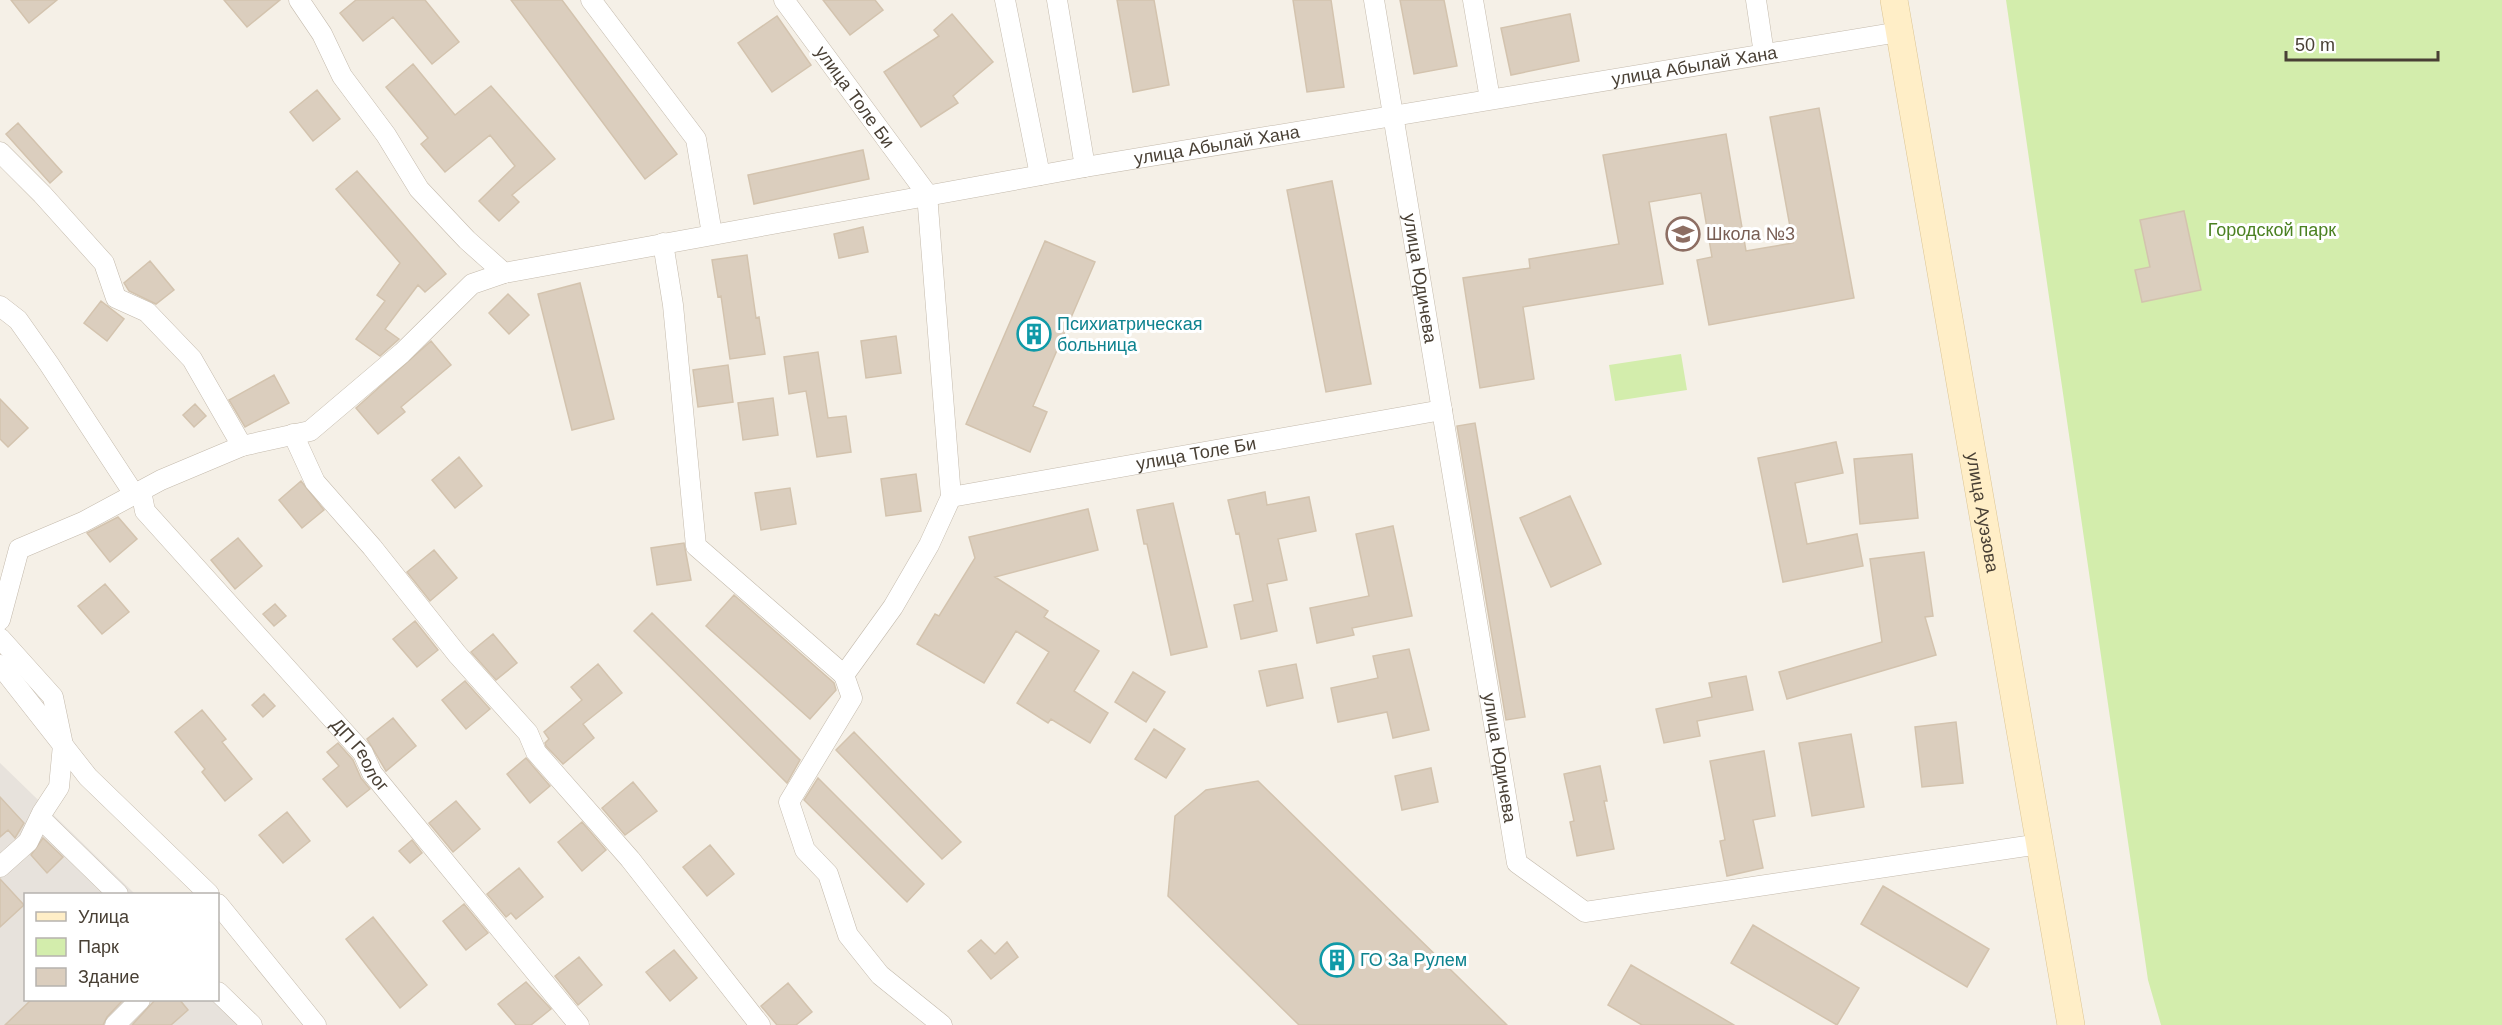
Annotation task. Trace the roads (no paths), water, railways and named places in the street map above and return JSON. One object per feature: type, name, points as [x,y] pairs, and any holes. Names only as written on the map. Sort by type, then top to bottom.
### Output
[{"type":"street","points":[[299,0],[322,34],[342,76],[386,135],[419,189],[467,240],[504,273]]},
{"type":"street","points":[[591,0],[696,140],[712,234]]},
{"type":"street","name":"улица Толе Би","points":[[784,0],[927,194]]},
{"type":"street","points":[[1005,0],[1040,175]]},
{"type":"street","points":[[1056,0],[1085,167]]},
{"type":"street","points":[[1374,0],[1394,115]]},
{"type":"street","points":[[1473,0],[1490,99]]},
{"type":"street","points":[[1756,0],[1764,54]]},
{"type":"street","name":"улица Ауэзова","points":[[1894,0],[2071,1025]]},
{"type":"street","name":"улица Абылай Хана","points":[[0,620],[19,549],[83,522],[160,480],[242,446],[310,430],[402,353],[472,284],[504,273],[927,194],[1899,32]]},
{"type":"street","name":"улица Юдичева","points":[[1394,115],[1517,863],[1585,912],[2040,844]]},
{"type":"street","points":[[0,152],[104,262],[116,298],[147,312],[192,359],[242,446]]},
{"type":"street","points":[[844,675],[893,607],[929,545],[951,497],[927,194]]},
{"type":"street","points":[[663,243],[673,305],[696,546],[844,675],[852,698],[789,802],[805,850],[828,874],[848,935],[880,975],[942,1025]]},
{"type":"street","name":"ДП Геолог","points":[[0,306],[18,320],[43,355],[137,493],[145,511],[363,753],[372,773],[579,1025]]},
{"type":"street","name":"улица Толе Би","points":[[951,497],[1442,410]]},
{"type":"street","points":[[294,434],[315,482],[372,547],[457,654],[528,733],[536,752],[630,859],[760,1025]]},
{"type":"street","points":[[0,638],[53,697],[63,745],[60,787],[28,842],[0,867]]},
{"type":"street","points":[[0,665],[88,777],[208,893]]},
{"type":"street","points":[[40,818],[117,893]]},
{"type":"street","points":[[219,904],[316,1025]]},
{"type":"street","points":[[219,993],[252,1025]]},
{"type":"street","points":[[115,1025],[138,1001]]},
{"type":"place","name":"Школа №3","points":[[1683,234]]},
{"type":"place","name":"Психиатрическая больница","points":[[1034,334]]},
{"type":"place","name":"ГО За Рулем","points":[[1337,960]]},
{"type":"park label","name":"Городской парк","points":[[2272,230]]}]
